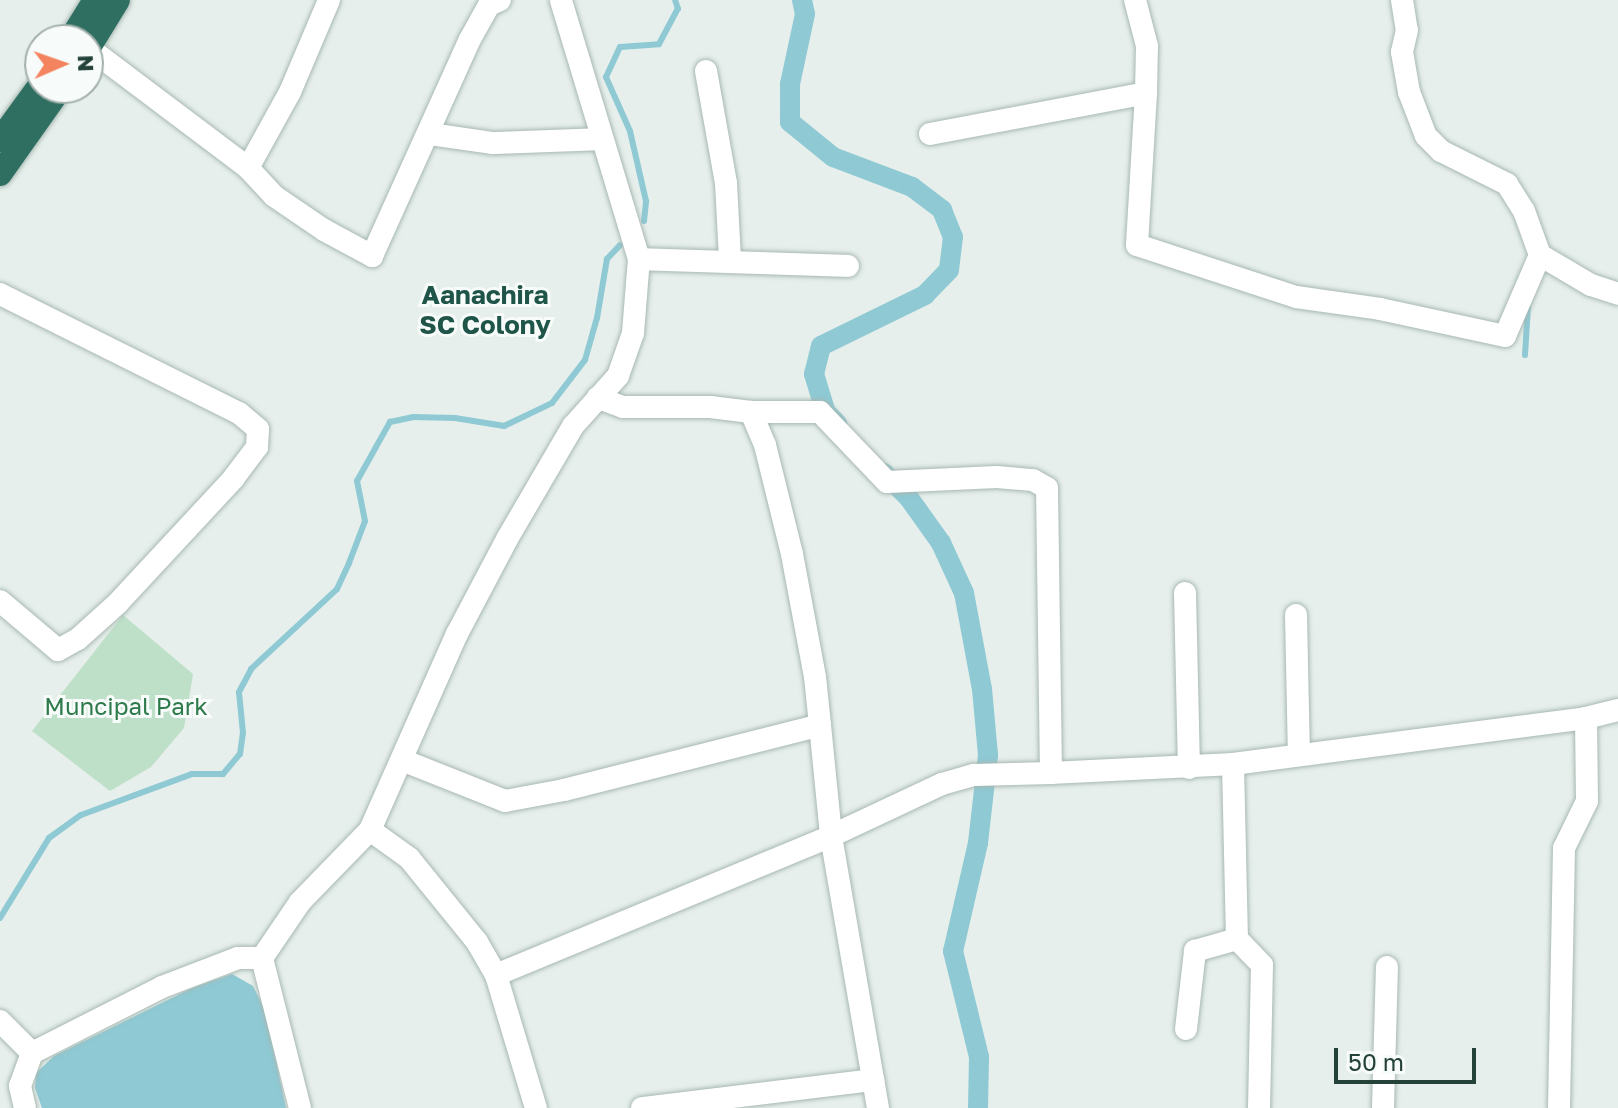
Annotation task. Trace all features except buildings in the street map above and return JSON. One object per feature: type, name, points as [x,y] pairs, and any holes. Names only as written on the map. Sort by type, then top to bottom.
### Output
[{"type":"highway","points":[[88,24],[95,0]]},
{"type":"highway","points":[[99,24],[118,0]]},
{"type":"highway","points":[[0,140],[26,104]]},
{"type":"highway","points":[[0,174],[50,104]]},
{"type":"street","points":[[248,168],[290,92],[329,0]]},
{"type":"street","points":[[104,62],[248,168],[274,196],[324,230],[372,256],[430,134],[469,41],[489,5],[500,0]]},
{"type":"street","points":[[300,1108],[262,958],[300,902],[370,830],[457,634],[507,539],[573,426],[618,376],[633,333],[639,259],[620,187],[600,139],[561,0]]},
{"type":"street","points":[[1135,0],[1147,46],[1137,245],[1296,297],[1380,309],[1505,336],[1540,255]]},
{"type":"street","points":[[1402,0],[1407,30],[1402,52],[1409,92],[1426,136],[1441,151],[1507,184],[1524,211],[1540,255],[1591,285],[1618,294]]},
{"type":"street","points":[[706,71],[726,183],[730,260]]},
{"type":"street","points":[[930,134],[1146,93]]},
{"type":"street","points":[[430,134],[493,143],[600,139]]},
{"type":"street","points":[[639,259],[848,266]]},
{"type":"street","points":[[0,294],[239,413],[258,429],[257,447],[234,478],[118,603],[78,639],[58,650],[0,601]]},
{"type":"street","points":[[598,398],[623,407],[820,412],[896,481],[1009,478],[1042,481],[1047,488],[1051,773]]},
{"type":"street","points":[[751,412],[765,445],[792,554],[815,677],[831,836],[878,1108]]},
{"type":"street","points":[[1185,593],[1189,768]]},
{"type":"street","points":[[1296,615],[1299,755]]},
{"type":"street","points":[[496,975],[831,836],[942,784],[974,775],[1233,764],[1586,718],[1618,710]]},
{"type":"street","points":[[1559,1108],[1564,848],[1587,801],[1586,718]]},
{"type":"street","points":[[402,760],[505,801],[578,787],[820,725]]},
{"type":"street","points":[[1233,764],[1237,939],[1262,965],[1259,1108]]},
{"type":"street","points":[[370,830],[409,858],[454,910],[496,975],[536,1108]]},
{"type":"street","points":[[1186,1029],[1195,951],[1237,939]]},
{"type":"street","points":[[25,1108],[20,1086],[32,1053],[162,987],[238,958],[262,958]]},
{"type":"street","points":[[1383,1108],[1387,967]]},
{"type":"street","points":[[0,1021],[32,1053]]},
{"type":"street","points":[[642,1108],[873,1080]]},
{"type":"green space","name":"Muncipal Park","points":[[123,615],[193,674],[184,728],[151,767],[110,791],[32,731]]},
{"type":"water","points":[[232,974],[253,986],[265,1010],[286,1108],[42,1108],[35,1088],[36,1073],[54,1056],[192,988]]},
{"type":"waterway","points":[[644,221],[646,201],[630,131],[606,77],[620,47],[659,44],[678,9],[675,0]]},
{"type":"waterway","points":[[802,0],[805,14],[790,84],[790,122],[833,157],[912,187],[942,210],[953,237],[949,270],[925,295],[821,346],[814,374],[825,411],[837,424]]},
{"type":"waterway","points":[[0,918],[49,838],[81,815],[192,774],[223,774],[240,754],[243,733],[239,692],[251,669],[337,589],[365,521],[357,481],[390,422],[413,417],[455,418],[504,426],[552,403],[585,360],[597,318],[607,259],[620,245]]},
{"type":"waterway","points":[[1525,355],[1528,306]]},
{"type":"waterway","points":[[884,473],[909,498],[941,543],[964,593],[982,689],[988,755],[978,843],[953,951],[979,1057],[978,1108]]},
{"type":"district","name":"Aanachira SC Colony","points":[[485,310]]}]
